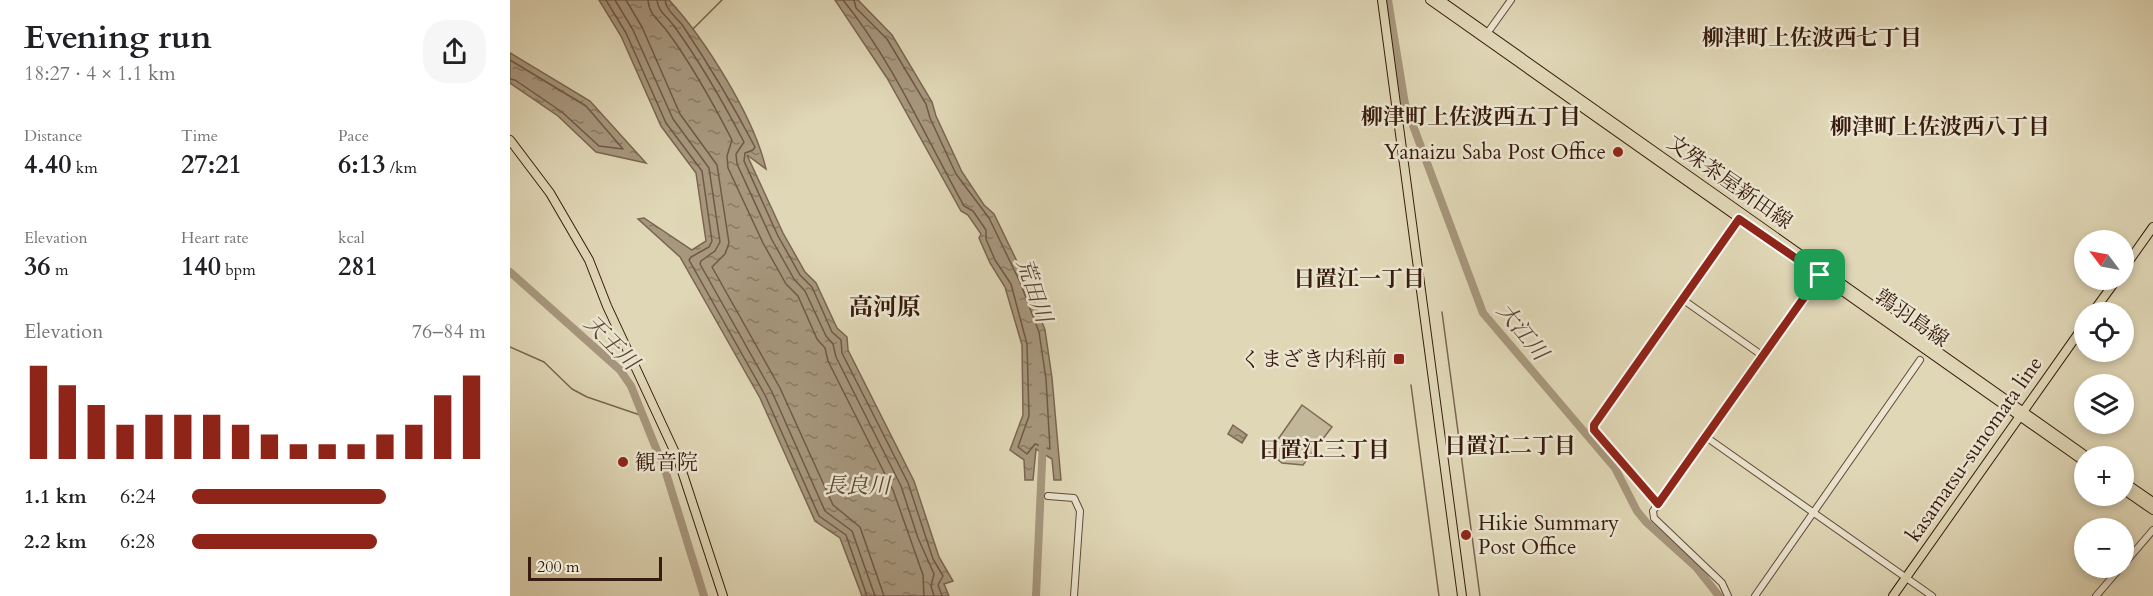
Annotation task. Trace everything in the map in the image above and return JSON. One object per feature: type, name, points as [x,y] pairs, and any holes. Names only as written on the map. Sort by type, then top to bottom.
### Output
[{"type":"main road","points":[[1382,0],[1462,596]]},
{"type":"main road","points":[[1430,0],[1485,35],[1739,219],[1822,272]]},
{"type":"main road","name":"文殊茶屋新田線","points":[[1440,0],[1485,35],[2021,414],[2074,448]]},
{"type":"main road","points":[[510,140],[546,186],[589,260],[607,306],[678,459],[723,596]]},
{"type":"main road","points":[[2134,254],[2153,227]]},
{"type":"main road","name":"kasamatsu-sunomata line","points":[[1893,596],[2074,339]]},
{"type":"main road","points":[[2021,414],[2074,454]]},
{"type":"main road","points":[[2134,489],[2153,502]]},
{"type":"main road","points":[[2134,497],[2153,510]]},
{"type":"street","points":[[1485,35],[1511,0]]},
{"type":"street","points":[[1658,504],[1594,430],[1594,425],[1739,219]]},
{"type":"street","points":[[1728,596],[1716,576],[1654,518],[1653,511],[1822,272]]},
{"type":"street","points":[[1682,299],[1763,356]]},
{"type":"street","points":[[1755,596],[1920,360]]},
{"type":"street","points":[[1706,436],[1932,596]]},
{"type":"street","points":[[1048,495],[1067,495],[1078,503],[1080,522],[1074,596]]},
{"type":"street","points":[[2134,552],[2153,530]]},
{"type":"street","points":[[2096,596],[2112,578]]},
{"type":"shaded area","points":[[1302,405],[1332,427],[1303,465],[1282,463],[1269,452]]},
{"type":"water","name":"長良川","points":[[599,0],[669,0],[698,36],[740,103],[760,148],[766,169],[747,155],[783,233],[805,272],[816,283],[837,328],[847,337],[848,350],[914,481],[939,557],[953,581],[944,584],[949,596],[862,596],[840,538],[815,521],[760,398],[680,257],[638,219],[644,218],[692,250],[706,241],[696,173],[661,126],[621,36]]},
{"type":"water","points":[[835,0],[858,0],[892,35],[932,102],[936,116],[962,172],[984,205],[994,214],[1026,280],[1045,330],[1052,378],[1061,480],[1054,480],[1052,459],[1036,449],[1033,480],[1025,480],[1024,460],[1010,450],[1023,415],[1022,345],[1005,287],[990,263],[979,238],[981,234],[968,215],[961,211],[887,78]]},
{"type":"water","points":[[510,53],[590,101],[646,163],[596,152],[558,116],[510,83]]},
{"type":"water","points":[[1233,425],[1247,435],[1242,443],[1228,434]]},
{"type":"waterway","points":[[693,29],[722,0]]},
{"type":"waterway","name":"大江川","points":[[1388,0],[1405,104],[1483,313],[1615,468],[1637,511],[1646,522],[1696,567],[1719,596]]},
{"type":"waterway","name":"天王川","points":[[510,272],[620,370],[631,386],[666,473],[704,596]]},
{"type":"waterway","points":[[1442,312],[1480,596]]},
{"type":"waterway","points":[[510,347],[544,362],[572,389],[587,397],[643,416]]},
{"type":"waterway","points":[[1411,385],[1439,596]]},
{"type":"waterway","name":"荒田川","points":[[1036,596],[1043,441]]},
{"type":"place","name":"Yanaizu Saba Post Office","points":[[1618,152]]},
{"type":"place","name":"くまざき内科前","points":[[1399,359]]},
{"type":"place","name":"観音院","points":[[623,462]]},
{"type":"place","name":"Hikie Summary Post Office","points":[[1466,535]]},
{"type":"district","name":"柳津町上佐波西七丁目","points":[[1812,37]]},
{"type":"district","name":"柳津町上佐波西五丁目","points":[[1471,116]]},
{"type":"district","name":"柳津町上佐波西八丁目","points":[[1940,126]]},
{"type":"district","name":"日置江一丁目","points":[[1359,278]]},
{"type":"district","name":"高河原","points":[[885,307]]},
{"type":"district","name":"日置江二丁目","points":[[1510,445]]},
{"type":"district","name":"日置江三丁目","points":[[1324,449]]},
{"type":"route","points":[[1739,219],[1820,275],[1658,504],[1594,430],[1594,425],[1682,299],[1739,219]]}]
